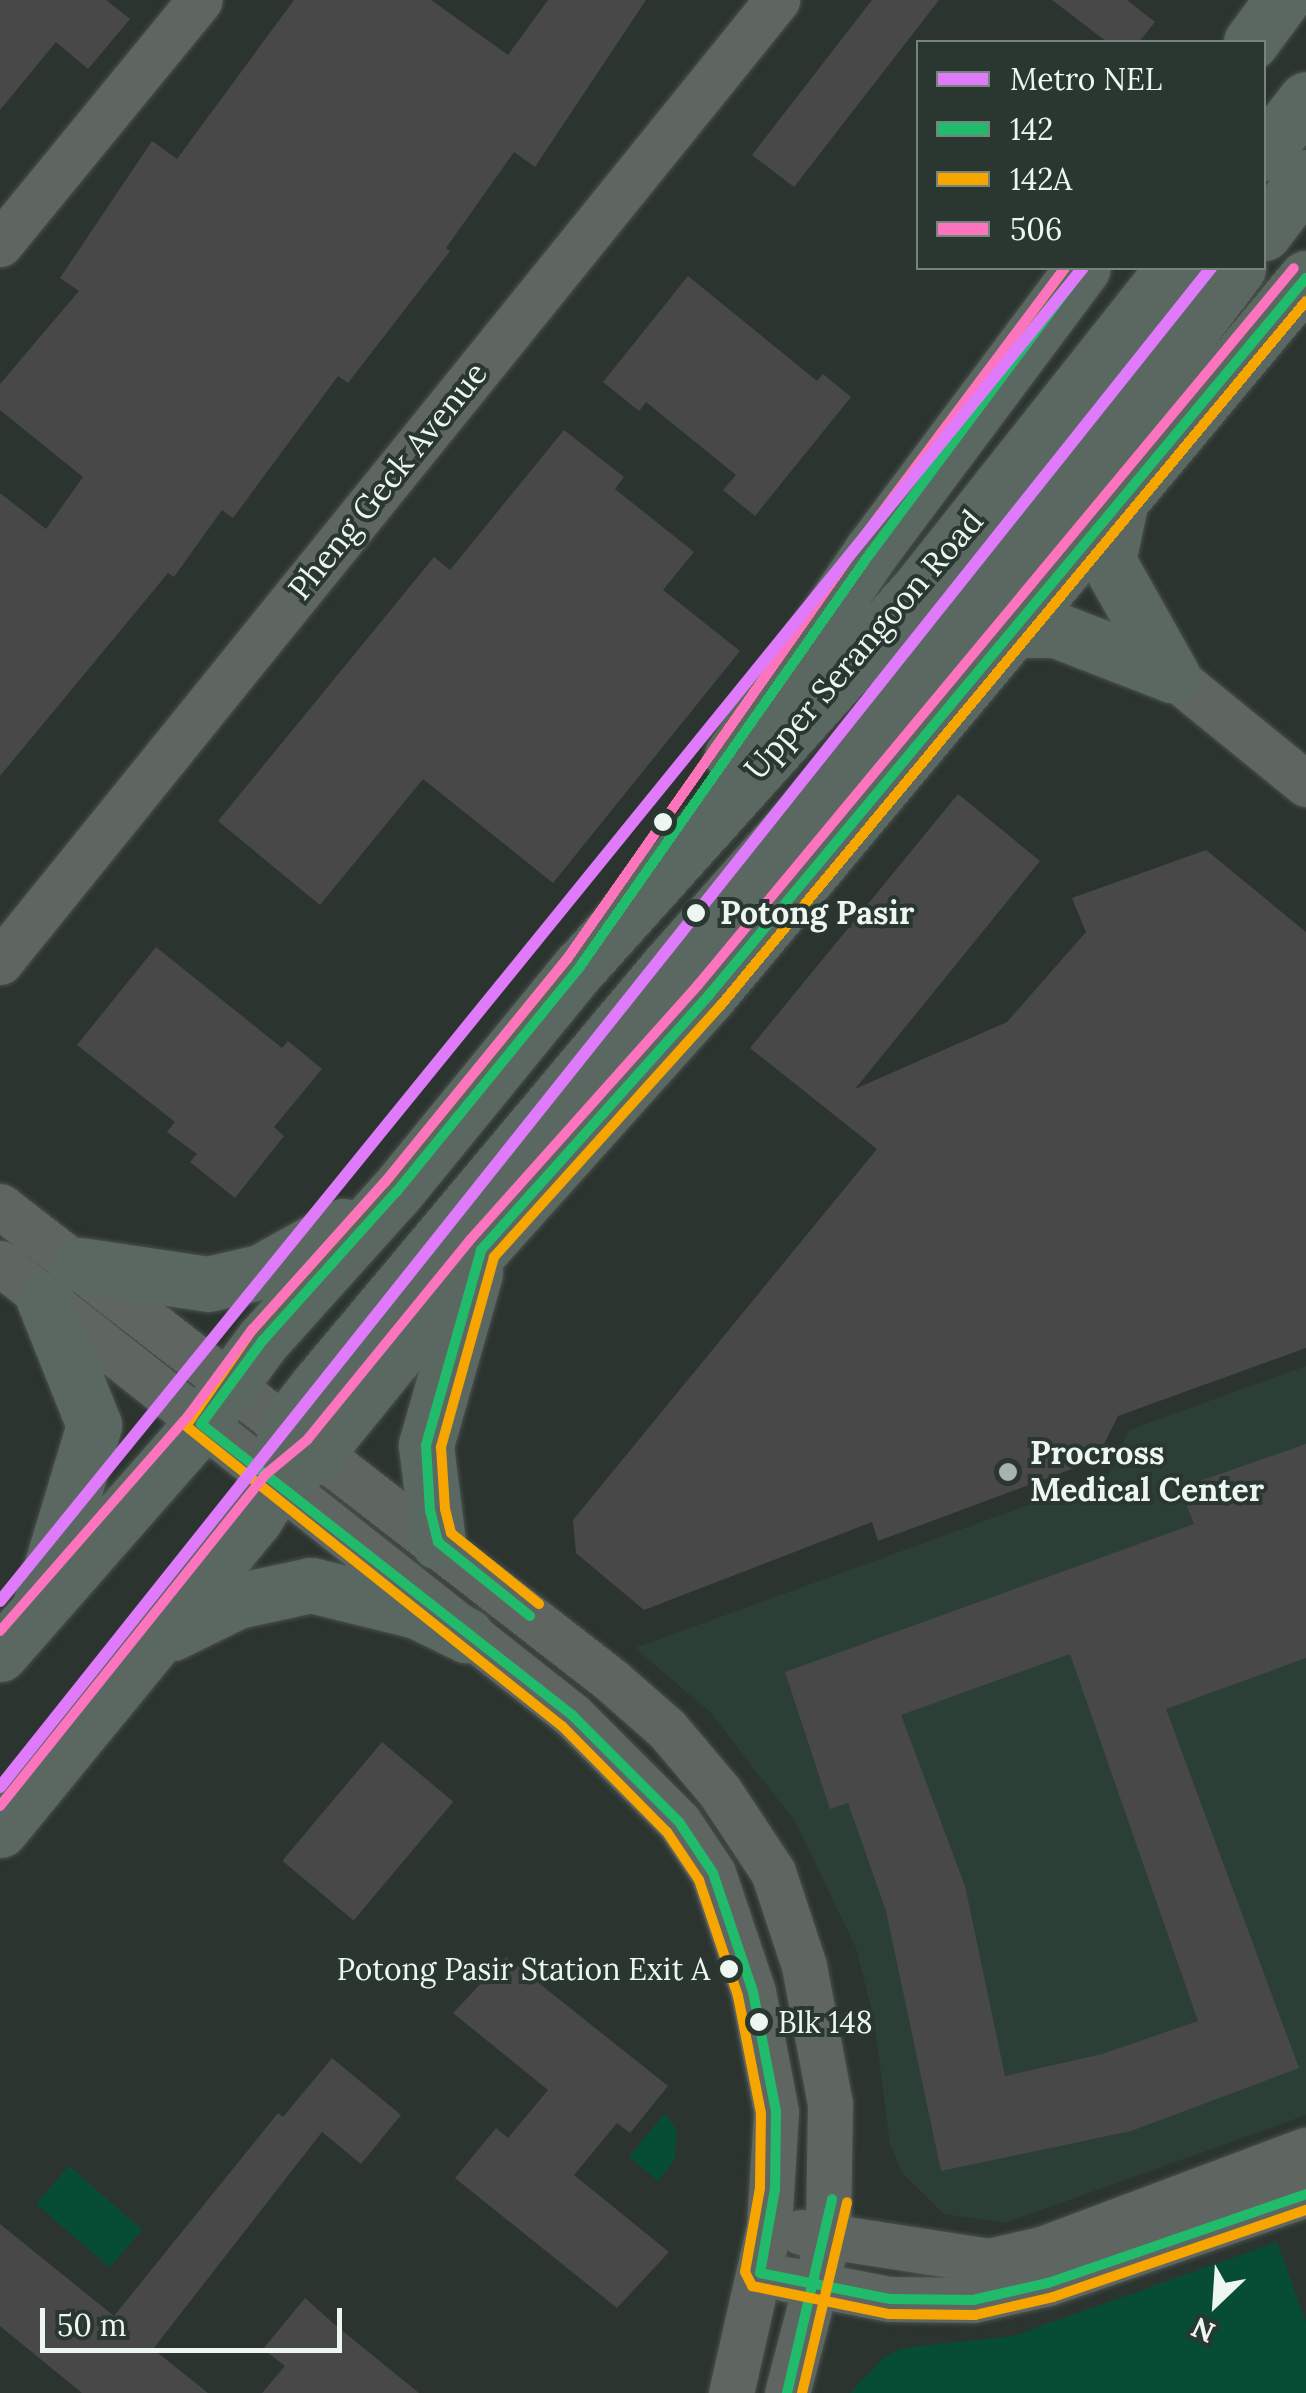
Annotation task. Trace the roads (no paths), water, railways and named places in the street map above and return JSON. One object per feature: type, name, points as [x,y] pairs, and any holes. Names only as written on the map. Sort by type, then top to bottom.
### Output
[{"type":"main road","points":[[1252,40],[1282,0]]},
{"type":"main road","points":[[1266,150],[1306,100]]},
{"type":"main road","points":[[1266,230],[1306,177]]},
{"type":"main road","points":[[579,968],[871,552],[1082,270]]},
{"type":"main road","name":"Upper Serangoon Road","points":[[0,1654],[217,1403],[263,1340],[396,1192],[579,968],[918,590],[1171,270]]},
{"type":"main road","name":"Upper Serangoon Road","points":[[0,1830],[156,1641],[294,1454],[667,968],[962,633],[1236,270]]},
{"type":"main road","points":[[294,1454],[709,996],[1119,509],[1306,278]]},
{"type":"main road","points":[[1119,509],[1108,561],[1172,675]]},
{"type":"main road","points":[[1017,630],[1056,630],[1172,675]]},
{"type":"main road","points":[[39,1608],[94,1425],[62,1283],[208,1284],[260,1272],[396,1192]]},
{"type":"main road","points":[[438,1542],[426,1445],[481,1250]]},
{"type":"main road","points":[[156,1641],[236,1601],[311,1585],[418,1612],[466,1635]]},
{"type":"street","points":[[0,244],[200,0]]},
{"type":"street","name":"Pheng Geck Avenue","points":[[0,962],[777,0]]},
{"type":"street","points":[[1172,675],[1306,784]]},
{"type":"street","points":[[0,1206],[62,1283],[217,1403],[438,1542],[667,1729],[720,1792],[773,1872],[804,1966],[830,2103],[828,2237],[787,2393]]},
{"type":"street","points":[[0,1263],[62,1283]]},
{"type":"street","points":[[217,1403],[294,1454],[337,1525],[466,1635],[586,1728],[679,1822],[713,1873],[768,2048],[776,2112],[769,2226],[731,2393]]},
{"type":"street","points":[[769,2226],[989,2261],[1042,2249],[1306,2150]]},
{"type":"street","points":[[760,2273],[890,2299],[972,2300],[1048,2284],[1306,2194]]},
{"type":"metro line","name":"NEL","points":[[0,1601],[1081,270]]},
{"type":"metro line","name":"NEL","points":[[0,1787],[1209,270]]},
{"type":"place","name":"Potong Pasir","points":[[696,913]]},
{"type":"place","name":"Procross Medical Center","points":[[1008,1472]]},
{"type":"place","name":"Potong Pasir Station Exit A","points":[[729,1969]]},
{"type":"place","name":"Blk 148","points":[[759,2022]]}]
